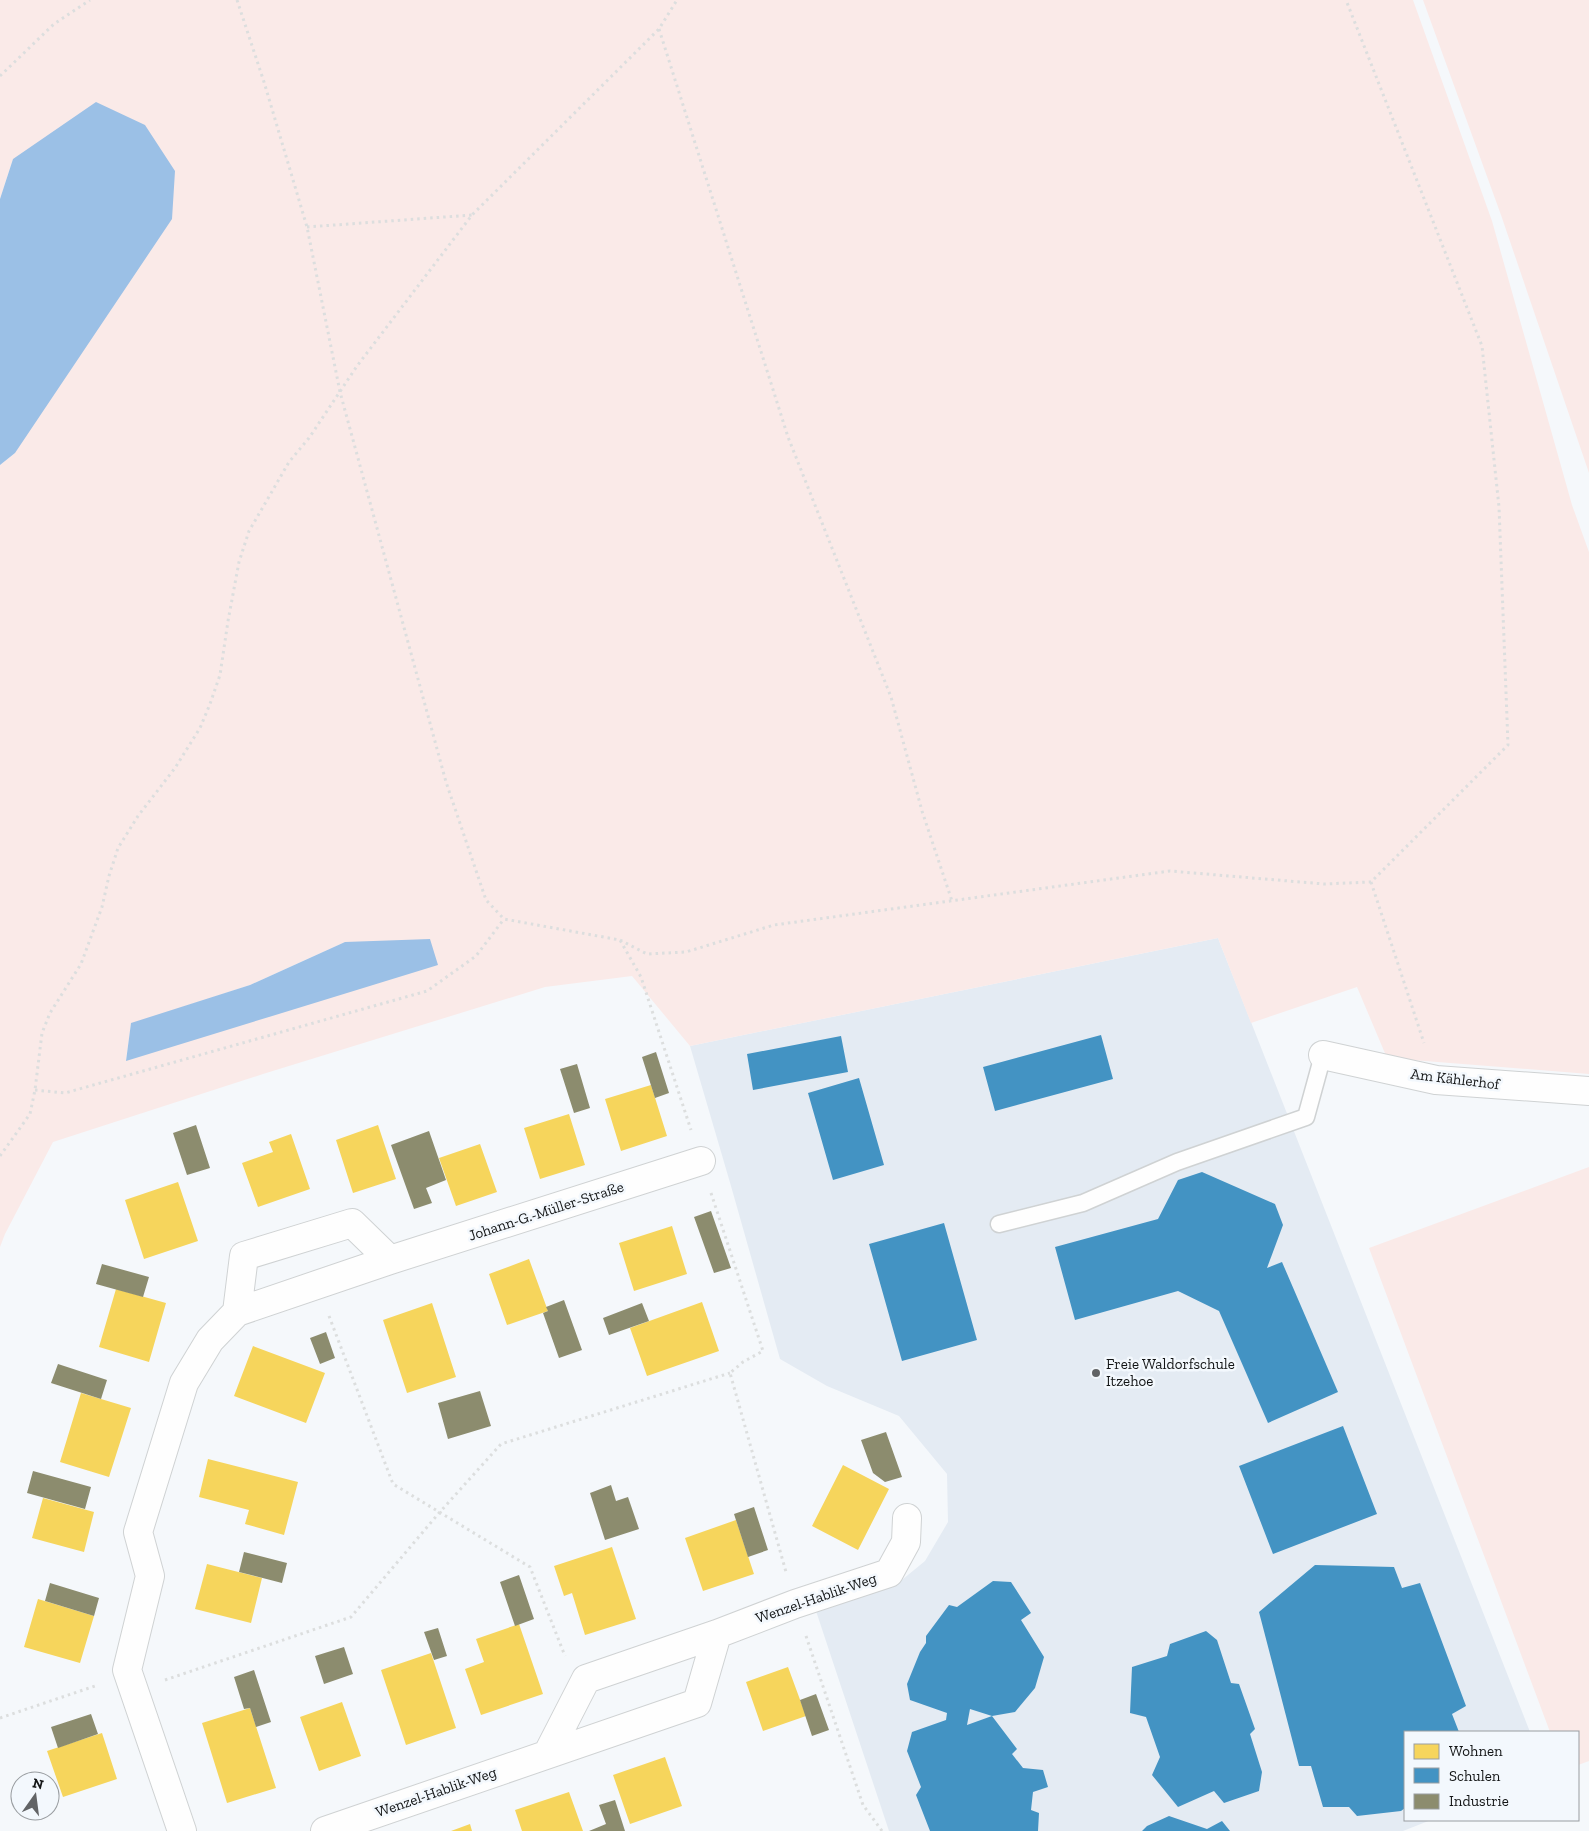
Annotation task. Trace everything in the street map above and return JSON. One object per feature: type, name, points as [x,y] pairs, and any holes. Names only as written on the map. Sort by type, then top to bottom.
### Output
[{"type":"street","name":"Am Kählerhof","points":[[1323,1055],[1436,1080],[1589,1091]]},
{"type":"street","name":"Johann-G.-Müller-Straße","points":[[182,1831],[126,1670],[150,1576],[138,1532],[184,1383],[210,1340],[237,1312],[390,1260],[701,1161]]},
{"type":"street","points":[[237,1312],[244,1256],[352,1222],[390,1260]]},
{"type":"street","name":"Wenzel-Hablik-Weg","points":[[548,1754],[586,1679],[717,1634],[795,1604],[889,1573],[906,1542],[907,1518]]},
{"type":"street","name":"Wenzel-Hablik-Weg","points":[[324,1831],[697,1704],[717,1634]]},
{"type":"lane","points":[[1000,1224],[1083,1203],[1177,1162],[1306,1117],[1323,1055]]},
{"type":"path","points":[[0,76],[54,24],[90,0]]},
{"type":"path","points":[[237,0],[264,82],[307,227],[340,392],[446,782],[486,900],[504,919],[620,940],[647,954],[686,952],[774,926],[1170,871],[1324,884],[1371,882],[1508,745],[1499,507],[1482,346],[1346,0]]},
{"type":"path","points":[[0,1156],[30,1114],[42,1033],[50,1013],[82,964],[102,907],[118,848],[138,816],[175,768],[200,728],[210,704],[220,675],[239,562],[249,531],[289,462],[309,438],[357,366],[472,215],[659,29],[677,0]]},
{"type":"path","points":[[659,29],[788,437],[891,697],[922,811],[952,901]]},
{"type":"path","points":[[307,227],[472,215]]},
{"type":"path","points":[[1371,882],[1436,1080]]},
{"type":"path","points":[[35,1090],[65,1093],[427,991],[476,956],[504,919]]},
{"type":"path","points":[[0,1718],[105,1682],[133,1691],[351,1617],[500,1444],[730,1373],[743,1362],[763,1351],[642,977],[620,940]]},
{"type":"path","points":[[317,1285],[393,1484],[530,1567],[580,1691]]},
{"type":"path","points":[[730,1373],[795,1604],[863,1805],[882,1831]]},
{"type":"shaded area","points":[[0,0],[1413,0],[1492,221],[1572,505],[1589,552],[1589,1074],[1387,1058],[1357,987],[1251,1023],[1218,938],[690,1046],[632,976],[545,987],[263,1074],[53,1142],[0,1247],[0,465],[15,453],[13,159],[0,199]],"holes":[[[345,942],[126,1060],[131,1024],[250,985]]]},
{"type":"shaded area","points":[[1423,0],[1589,0],[1589,473],[1501,215]]},
{"type":"shaded area","name":"Freie Waldorfschule Itzehoe","points":[[1218,938],[1530,1731],[1404,1731],[1404,1821],[1428,1821],[1403,1831],[889,1831],[816,1611],[897,1584],[925,1561],[948,1522],[947,1474],[899,1416],[827,1386],[780,1359],[690,1046]]},
{"type":"shaded area","points":[[1589,1167],[1589,1761],[1579,1765],[1579,1731],[1550,1731],[1369,1248]]},
{"type":"water","points":[[96,102],[145,125],[175,171],[172,219],[15,453],[0,465],[0,199],[13,159]]},
{"type":"water","points":[[430,939],[438,965],[126,1061],[131,1023],[250,985],[345,942]]},
{"type":"building: Wohnen","points":[[651,1085],[667,1136],[621,1151],[605,1099]]},
{"type":"building: Wohnen","points":[[569,1114],[585,1165],[540,1179],[524,1128]]},
{"type":"building: Wohnen","points":[[378,1125],[396,1179],[353,1193],[336,1140]]},
{"type":"building: Wohnen","points":[[291,1134],[310,1189],[258,1207],[242,1163],[273,1152],[269,1142]]},
{"type":"building: Wohnen","points":[[480,1144],[497,1192],[456,1206],[439,1158]]},
{"type":"building: Wohnen","points":[[178,1182],[198,1241],[144,1259],[125,1200]]},
{"type":"building: Wohnen","points":[[672,1226],[687,1274],[634,1291],[619,1243]]},
{"type":"building: Wohnen","points":[[529,1259],[548,1311],[507,1325],[489,1274]]},
{"type":"building: Wohnen","points":[[116,1289],[166,1303],[149,1362],[99,1347]]},
{"type":"building: Wohnen","points":[[702,1302],[719,1351],[647,1376],[630,1328]]},
{"type":"building: Wohnen","points":[[432,1303],[456,1377],[407,1393],[383,1320]]},
{"type":"building: Wohnen","points":[[253,1346],[325,1373],[306,1423],[234,1396]]},
{"type":"building: Wohnen","points":[[81,1393],[131,1408],[109,1477],[60,1462]]},
{"type":"building: Wohnen","points":[[208,1459],[298,1482],[284,1535],[245,1524],[249,1510],[199,1497]]},
{"type":"building: Wohnen","points":[[843,1465],[889,1489],[858,1550],[812,1526]]},
{"type":"building: Wohnen","points":[[43,1498],[94,1512],[84,1552],[32,1538]]},
{"type":"building: Wohnen","points":[[736,1520],[754,1574],[703,1591],[685,1538]]},
{"type":"building: Wohnen","points":[[612,1547],[636,1619],[585,1635],[572,1593],[564,1596],[554,1566]]},
{"type":"building: Wohnen","points":[[207,1564],[262,1578],[251,1623],[195,1609]]},
{"type":"building: Wohnen","points":[[38,1599],[94,1616],[80,1663],[24,1647]]},
{"type":"building: Wohnen","points":[[519,1624],[543,1694],[481,1715],[465,1669],[484,1662],[476,1639]]},
{"type":"building: Wohnen","points":[[431,1653],[456,1728],[406,1745],[381,1670]]},
{"type":"building: Wohnen","points":[[788,1667],[806,1716],[763,1731],[746,1682]]},
{"type":"building: Wohnen","points":[[342,1702],[361,1756],[319,1771],[300,1717]]},
{"type":"building: Wohnen","points":[[250,1708],[276,1788],[227,1803],[202,1723]]},
{"type":"building: Wohnen","points":[[102,1733],[117,1779],[63,1797],[60,1788],[60,1771],[54,1771],[47,1751]]},
{"type":"building: Wohnen","points":[[665,1757],[682,1806],[630,1824],[613,1775]]},
{"type":"building: Wohnen","points":[[569,1792],[583,1831],[522,1831],[515,1810]]},
{"type":"building: Wohnen","points":[[470,1824],[472,1831],[451,1831]]},
{"type":"building: Schulen","points":[[1101,1035],[1113,1079],[995,1111],[983,1067]]},
{"type":"building: Schulen","points":[[841,1036],[848,1072],[753,1090],[747,1054]]},
{"type":"building: Schulen","points":[[859,1078],[884,1165],[833,1180],[808,1093]]},
{"type":"building: Schulen","points":[[1202,1172],[1275,1204],[1283,1225],[1267,1268],[1282,1262],[1338,1392],[1268,1423],[1219,1311],[1178,1291],[1075,1320],[1055,1247],[1158,1219],[1178,1180]]},
{"type":"building: Schulen","points":[[944,1223],[977,1340],[902,1361],[869,1244]]},
{"type":"building: Schulen","points":[[1343,1426],[1377,1514],[1273,1554],[1239,1466]]},
{"type":"building: Schulen","points":[[1315,1565],[1394,1567],[1402,1588],[1420,1583],[1466,1706],[1452,1714],[1459,1731],[1404,1731],[1404,1809],[1401,1811],[1357,1816],[1349,1807],[1323,1807],[1311,1766],[1299,1766],[1259,1612]]},
{"type":"building: Schulen","points":[[993,1581],[1011,1582],[1031,1613],[1021,1620],[1044,1657],[1035,1688],[1015,1712],[992,1716],[1017,1749],[1012,1754],[1023,1768],[1043,1770],[1048,1787],[1033,1792],[1031,1810],[1039,1813],[1038,1831],[930,1831],[916,1795],[921,1787],[907,1751],[912,1732],[946,1720],[947,1713],[910,1700],[907,1684],[920,1652],[926,1643],[926,1636],[949,1605],[957,1607]],"holes":[[[970,1709],[992,1716],[967,1725]]]},
{"type":"building: Schulen","points":[[1206,1631],[1217,1640],[1231,1683],[1239,1684],[1255,1729],[1250,1734],[1262,1772],[1259,1791],[1224,1803],[1214,1791],[1178,1807],[1152,1775],[1160,1757],[1146,1717],[1130,1713],[1132,1667],[1167,1656],[1170,1644]]},
{"type":"building: Schulen","points":[[1169,1816],[1207,1829],[1222,1821],[1230,1831],[1142,1831],[1147,1826]]},
{"type":"building: Industrie","points":[[656,1052],[669,1093],[655,1098],[642,1057]]},
{"type":"building: Industrie","points":[[577,1064],[590,1108],[574,1113],[560,1069]]},
{"type":"building: Industrie","points":[[196,1125],[210,1168],[187,1175],[173,1133]]},
{"type":"building: Industrie","points":[[429,1131],[446,1180],[426,1188],[432,1203],[414,1209],[391,1145]]},
{"type":"building: Industrie","points":[[711,1211],[731,1268],[714,1273],[694,1217]]},
{"type":"building: Industrie","points":[[102,1264],[149,1277],[143,1297],[96,1284]]},
{"type":"building: Industrie","points":[[564,1300],[582,1350],[559,1358],[543,1313],[548,1311],[546,1307]]},
{"type":"building: Industrie","points":[[642,1303],[649,1321],[609,1335],[603,1318]]},
{"type":"building: Industrie","points":[[326,1332],[335,1358],[320,1364],[310,1338]]},
{"type":"building: Industrie","points":[[58,1364],[107,1380],[101,1399],[51,1383]]},
{"type":"building: Industrie","points":[[480,1391],[491,1426],[448,1439],[438,1403]]},
{"type":"building: Industrie","points":[[886,1432],[902,1477],[885,1482],[873,1473],[861,1440]]},
{"type":"building: Industrie","points":[[33,1471],[91,1487],[85,1509],[27,1493]]},
{"type":"building: Industrie","points":[[611,1485],[616,1501],[628,1497],[639,1529],[605,1540],[590,1493]]},
{"type":"building: Industrie","points":[[754,1507],[768,1550],[748,1557],[734,1514]]},
{"type":"building: Industrie","points":[[244,1552],[287,1563],[282,1583],[239,1572]]},
{"type":"building: Industrie","points":[[519,1575],[534,1619],[515,1626],[500,1582]]},
{"type":"building: Industrie","points":[[50,1583],[99,1598],[94,1616],[45,1601]]},
{"type":"building: Industrie","points":[[438,1628],[447,1656],[434,1660],[424,1632]]},
{"type":"building: Industrie","points":[[344,1647],[353,1674],[324,1684],[315,1656]]},
{"type":"building: Industrie","points":[[254,1670],[271,1722],[256,1727],[250,1708],[244,1709],[234,1677]]},
{"type":"building: Industrie","points":[[816,1694],[829,1730],[812,1736],[800,1700]]},
{"type":"building: Industrie","points":[[91,1714],[98,1734],[58,1748],[51,1727]]},
{"type":"building: Industrie","points":[[615,1800],[625,1831],[589,1831],[606,1824],[599,1805]]},
{"type":"place","name":"Freie Waldorfschule Itzehoe","points":[[1096,1373]]}]
